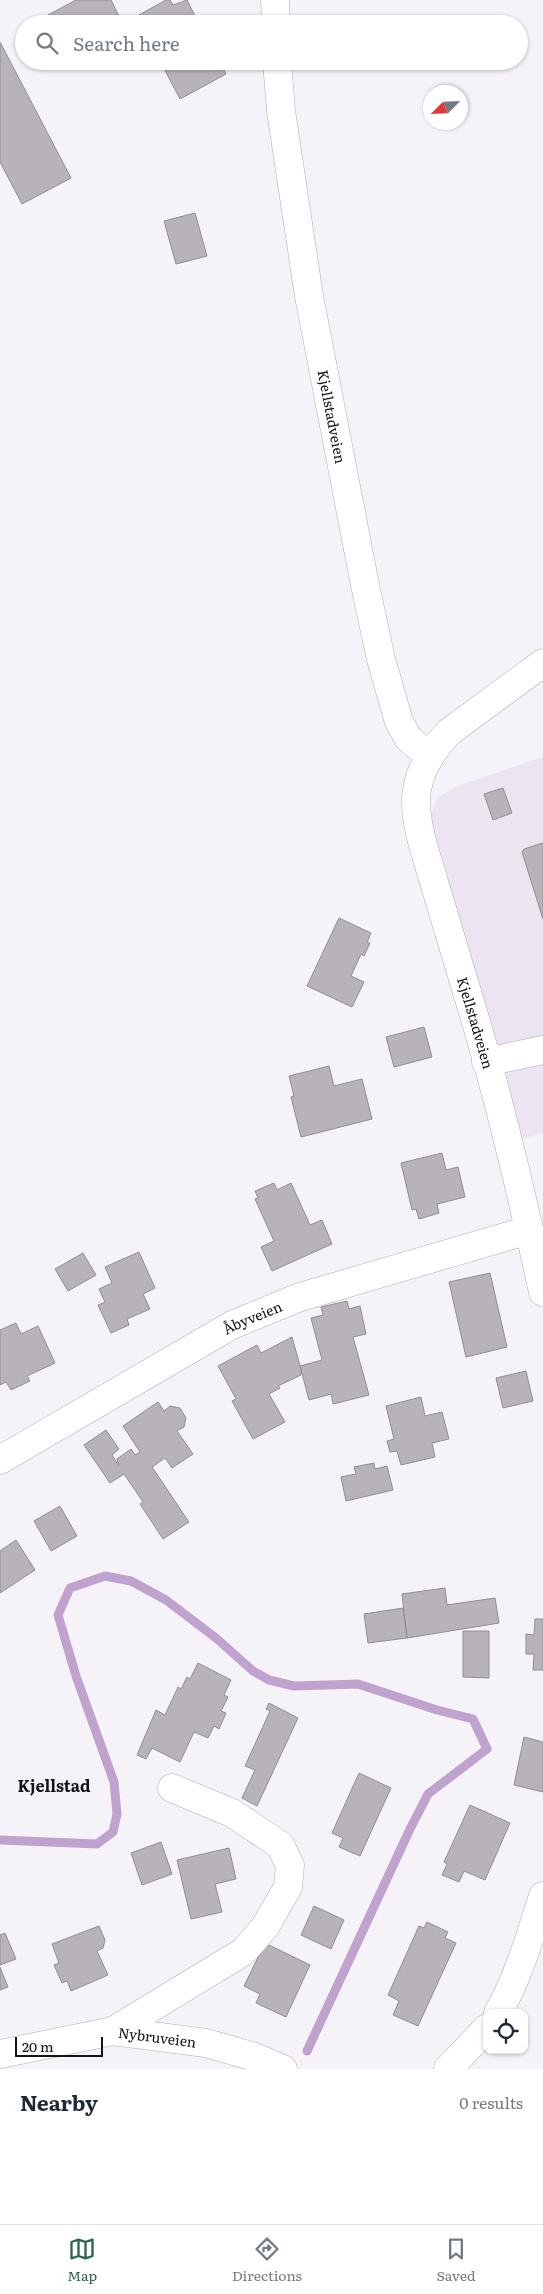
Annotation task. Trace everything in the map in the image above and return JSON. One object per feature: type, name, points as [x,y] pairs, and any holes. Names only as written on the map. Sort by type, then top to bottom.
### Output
[{"type":"street","points":[[275,0],[276,15]]},
{"type":"street","name":"Kjellstadveien","points":[[278,70],[282,111],[310,296],[381,659],[399,722],[408,739],[429,756]]},
{"type":"street","name":"Kjellstadveien","points":[[543,663],[449,732],[429,756],[418,783],[416,802],[419,828],[486,1062],[530,1230],[543,1292]]},
{"type":"street","points":[[486,1062],[543,1050]]},
{"type":"street","name":"Åbyveien","points":[[0,1460],[232,1325],[300,1297],[530,1230]]},
{"type":"street","points":[[113,2031],[244,1952],[265,1927],[288,1887],[290,1865],[280,1845],[232,1812],[172,1788]]},
{"type":"street","points":[[500,2009],[519,1970],[543,1896]]},
{"type":"street","name":"Nybruveien","points":[[0,2054],[113,2031],[206,2043],[255,2057],[284,2069]]},
{"type":"street","points":[[448,2069],[483,2032]]},
{"type":"shaded area","points":[[543,757],[543,1133],[519,1140],[419,848],[437,798],[457,786]]},
{"type":"building","points":[[76,0],[111,0],[118,15],[48,15]]},
{"type":"building","points":[[166,0],[170,0],[173,5],[187,0],[194,15],[139,15]]},
{"type":"building","points":[[0,42],[71,178],[22,204],[0,162]]},
{"type":"building","points":[[165,70],[224,70],[226,74],[180,99]]},
{"type":"building","points":[[195,213],[207,256],[176,264],[164,221]]},
{"type":"building","points":[[503,788],[512,813],[493,820],[484,794]]},
{"type":"building","points":[[543,843],[543,919],[522,852],[524,849]]},
{"type":"building","points":[[339,918],[371,933],[367,942],[370,943],[364,956],[361,954],[351,976],[364,982],[352,1007],[307,986]]},
{"type":"building","points":[[424,1027],[432,1057],[394,1067],[386,1037]]},
{"type":"building","points":[[329,1066],[334,1086],[362,1079],[372,1119],[301,1137],[291,1097],[294,1096],[289,1076]]},
{"type":"building","points":[[442,1153],[446,1170],[458,1167],[465,1197],[437,1204],[439,1213],[419,1219],[416,1209],[412,1210],[401,1163]]},
{"type":"building","points":[[274,1183],[277,1190],[291,1183],[310,1225],[322,1220],[332,1244],[272,1271],[261,1247],[274,1241],[255,1199],[258,1198],[255,1191]]},
{"type":"building","points":[[139,1252],[155,1288],[143,1294],[150,1309],[127,1319],[129,1325],[111,1333],[98,1305],[105,1302],[99,1289],[112,1283],[105,1267]]},
{"type":"building","points":[[83,1253],[96,1275],[68,1291],[55,1269]]},
{"type":"building","points":[[490,1273],[507,1347],[466,1357],[449,1282]]},
{"type":"building","points":[[347,1301],[349,1309],[360,1306],[366,1334],[353,1337],[369,1395],[333,1404],[331,1394],[309,1400],[300,1366],[322,1360],[311,1318],[323,1315],[321,1307]]},
{"type":"building","points":[[16,1323],[21,1334],[38,1326],[55,1363],[27,1376],[30,1381],[11,1390],[6,1382],[0,1385],[0,1330]]},
{"type":"building","points":[[292,1337],[301,1375],[278,1386],[280,1388],[269,1394],[285,1422],[253,1439],[232,1401],[236,1399],[218,1366],[257,1345],[261,1353]]},
{"type":"building","points":[[526,1371],[533,1401],[503,1408],[496,1378]]},
{"type":"building","points":[[421,1397],[425,1416],[442,1412],[449,1439],[432,1443],[435,1457],[401,1465],[397,1451],[390,1452],[387,1441],[394,1439],[386,1406]]},
{"type":"building","points":[[158,1402],[164,1411],[170,1406],[180,1408],[186,1418],[184,1427],[177,1431],[193,1454],[172,1468],[165,1458],[152,1467],[189,1522],[163,1539],[140,1504],[143,1502],[124,1474],[110,1483],[84,1445],[106,1430],[119,1449],[112,1455],[119,1466],[117,1459],[131,1449],[135,1455],[140,1452],[123,1426]]},
{"type":"building","points":[[374,1463],[375,1469],[387,1466],[393,1490],[346,1501],[341,1477],[356,1474],[354,1467]]},
{"type":"building","points":[[60,1506],[77,1536],[51,1551],[34,1521]]},
{"type":"building","points":[[16,1540],[35,1570],[0,1593],[0,1551]]},
{"type":"building","points":[[445,1588],[447,1605],[495,1598],[499,1623],[407,1638],[402,1594]]},
{"type":"building","points":[[403,1608],[407,1638],[368,1643],[364,1614]]},
{"type":"building","points":[[535,1619],[543,1619],[543,1670],[533,1670],[534,1654],[526,1654],[526,1634],[534,1635]]},
{"type":"building","points":[[463,1631],[489,1631],[489,1678],[463,1677]]},
{"type":"building","points":[[198,1663],[231,1680],[224,1695],[228,1697],[221,1711],[226,1713],[219,1729],[214,1726],[208,1738],[194,1732],[180,1762],[152,1748],[146,1759],[137,1755],[156,1710],[165,1715],[178,1687],[181,1689],[187,1677],[190,1679]]},
{"type":"building","points":[[269,1703],[298,1718],[257,1806],[242,1798],[255,1770],[245,1766],[270,1711],[266,1709]]},
{"type":"building","points":[[524,1737],[543,1742],[543,1792],[514,1785]]},
{"type":"building","points":[[359,1773],[391,1788],[360,1856],[339,1847],[343,1838],[332,1833]]},
{"type":"building","points":[[470,1805],[510,1823],[485,1880],[464,1871],[459,1882],[442,1875],[447,1864],[444,1862]]},
{"type":"building","points":[[161,1842],[172,1874],[142,1885],[131,1853]]},
{"type":"building","points":[[229,1848],[236,1879],[215,1884],[222,1912],[191,1919],[177,1860]]},
{"type":"building","points":[[314,1906],[344,1920],[331,1949],[301,1935]]},
{"type":"building","points":[[427,1922],[448,1932],[445,1938],[456,1943],[418,2026],[393,2015],[399,2001],[388,1995],[419,1926],[424,1928]]},
{"type":"building","points":[[99,1926],[105,1940],[103,1948],[97,1951],[108,1975],[71,1991],[67,1981],[62,1983],[54,1965],[59,1963],[52,1944]]},
{"type":"building","points":[[5,1933],[16,1959],[0,1965],[0,1935]]},
{"type":"building","points":[[265,1943],[310,1965],[286,2017],[256,2003],[260,1994],[244,1986]]},
{"type":"building","points":[[0,1967],[8,1987],[0,1990]]},
{"type":"waterway","points":[[0,1840],[97,1844],[113,1832],[117,1814],[114,1782],[76,1676],[58,1615],[70,1588],[105,1576],[131,1581],[166,1600],[216,1638],[253,1671],[269,1680],[294,1686],[358,1684],[437,1710],[473,1719],[487,1749],[428,1794],[307,2051]]},
{"type":"district","name":"Kjellstad","points":[[54,1785]]}]
